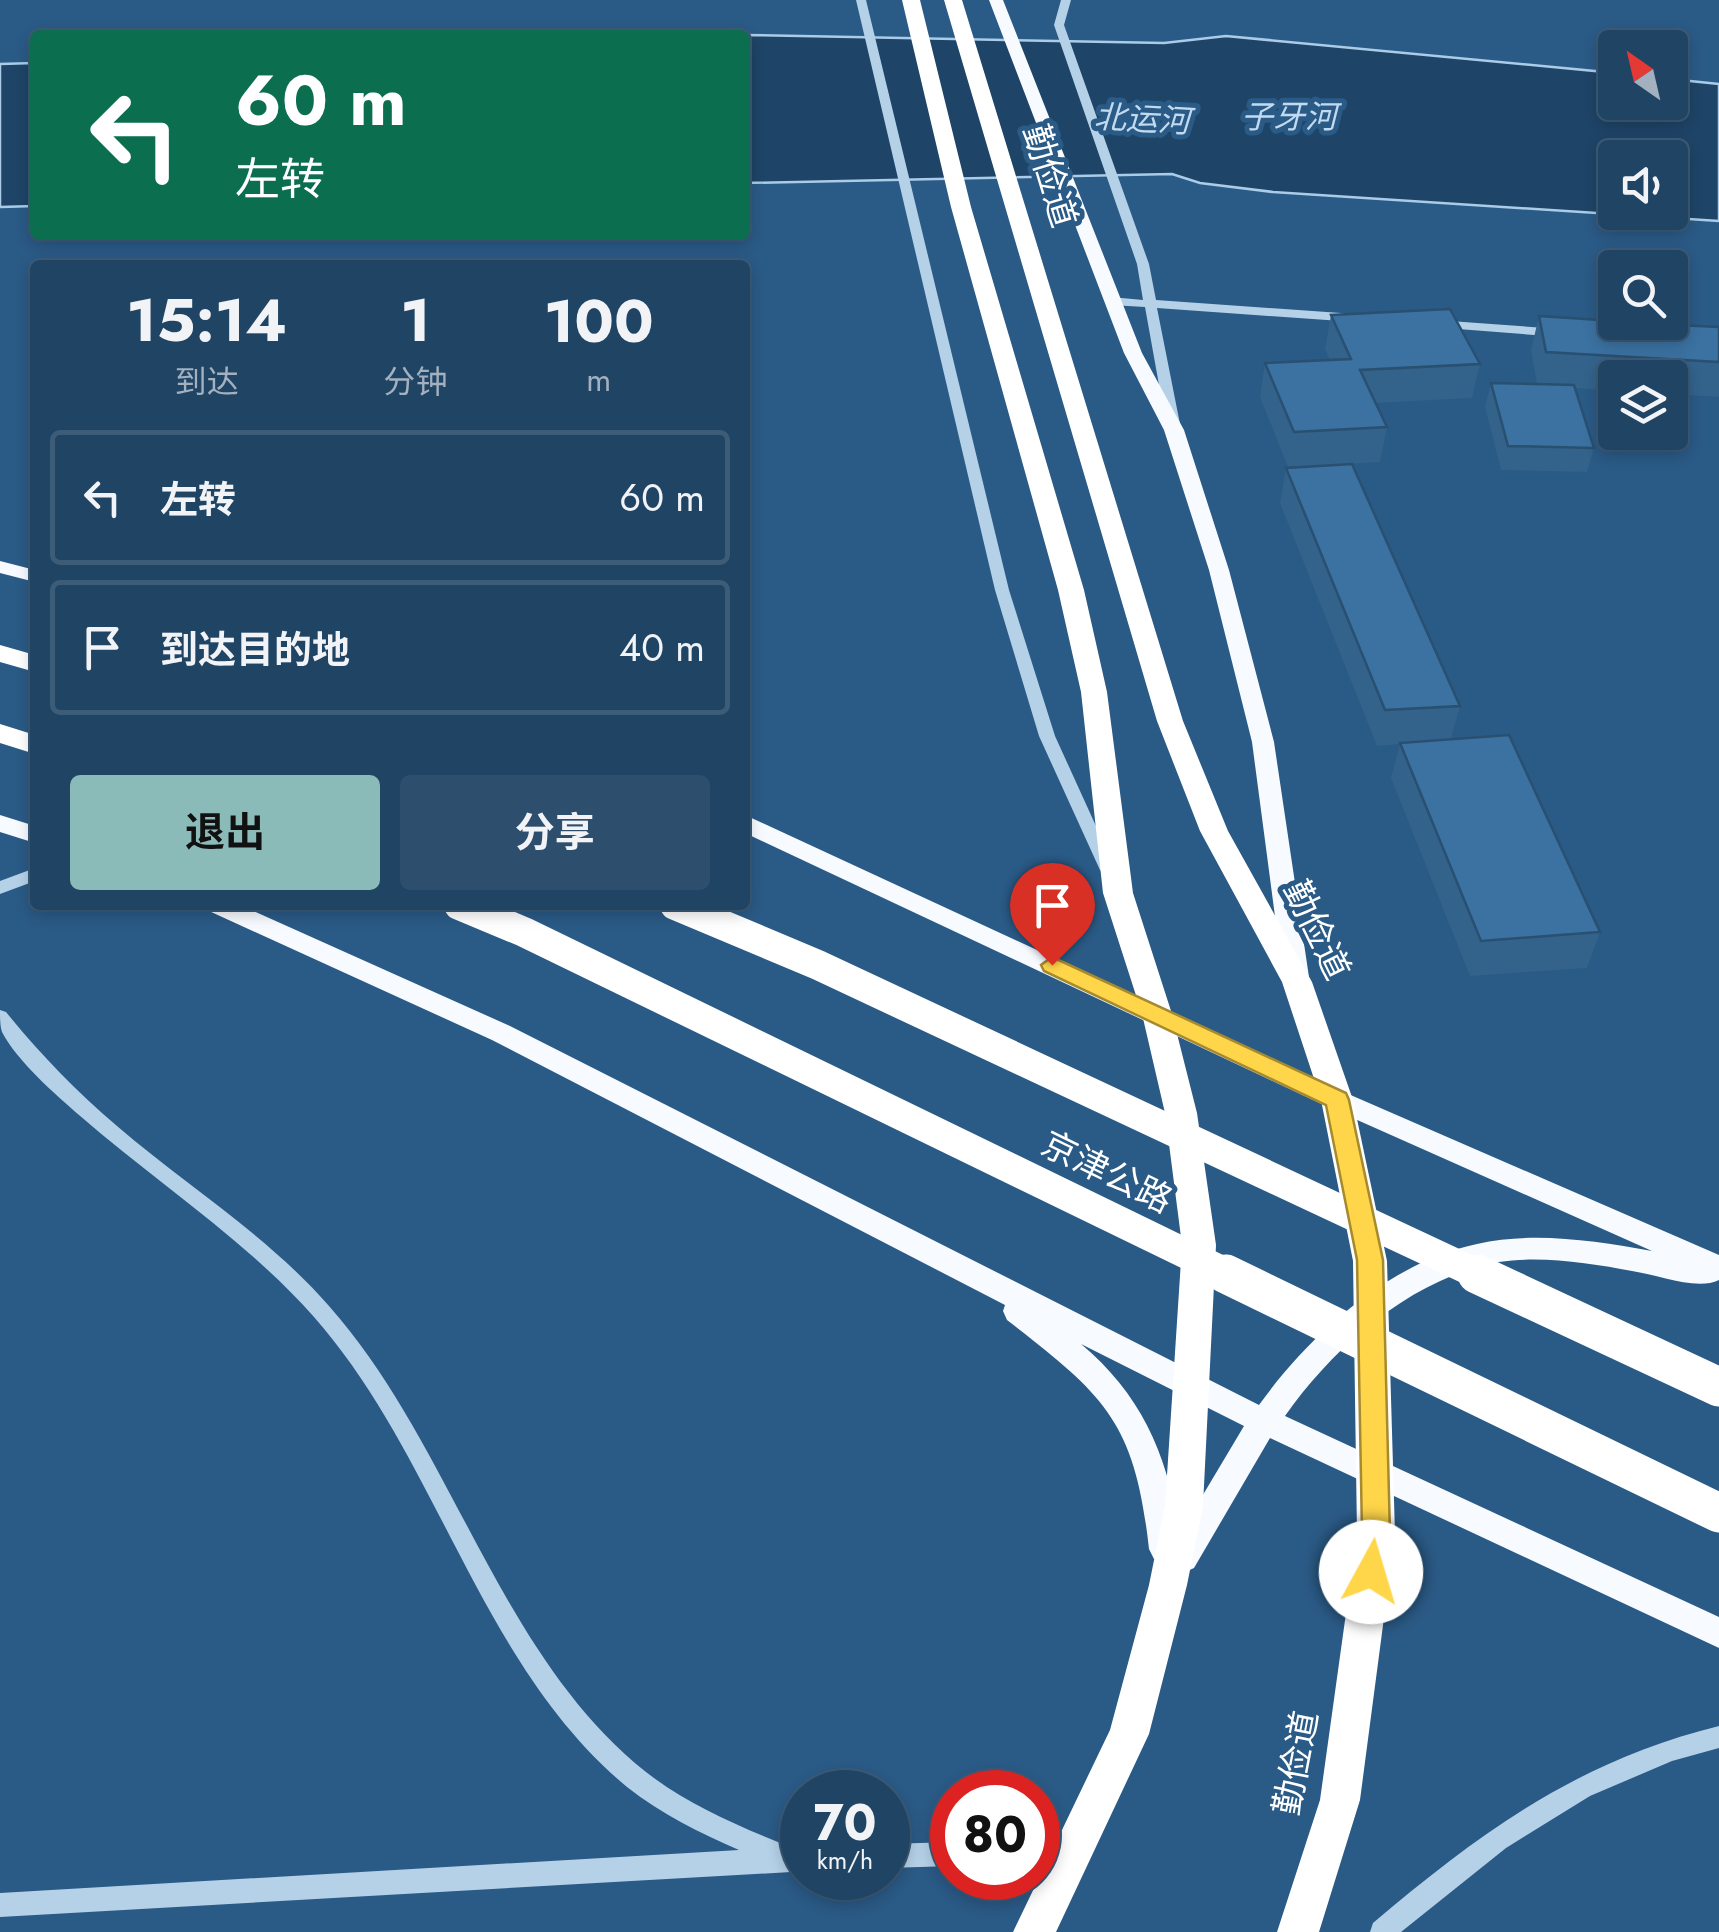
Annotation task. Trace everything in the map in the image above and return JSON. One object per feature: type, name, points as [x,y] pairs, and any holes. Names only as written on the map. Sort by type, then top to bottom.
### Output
[{"type":"highway","points":[[912,0],[961,207],[1087,658],[1118,894],[1157,1014],[1181,1113],[1199,1244],[1184,1506],[1168,1585],[1129,1734],[1060,1847]]},
{"type":"highway","name":"勤俭道","points":[[953,0],[1011,204],[1170,721],[1214,831],[1297,982],[1337,1100],[1370,1260],[1376,1534],[1340,1800],[1298,1932]]},
{"type":"highway","points":[[0,653],[30,662]]},
{"type":"highway","points":[[0,733],[30,743]]},
{"type":"highway","name":"京津公路","points":[[471,910],[524,932],[1719,1513]]},
{"type":"highway","name":"京津公路","points":[[687,910],[818,965],[1719,1387]]},
{"type":"highway","points":[[1034,1932],[1043,1900]]},
{"type":"main road","points":[[996,0],[1079,205],[1111,301],[1133,353],[1174,430],[1220,570],[1263,742],[1297,982]]},
{"type":"main road","points":[[0,567],[30,575]]},
{"type":"main road","points":[[0,822],[30,834]]},
{"type":"main road","points":[[750,825],[1337,1100],[1719,1268]]},
{"type":"main road","points":[[230,910],[501,1032],[1193,1388],[1719,1633]]},
{"type":"main road","points":[[1168,1585],[1233,1468],[1265,1421],[1329,1338],[1371,1304],[1477,1256],[1598,1255],[1719,1278]]},
{"type":"main road","points":[[966,1271],[1107,1385],[1143,1434],[1160,1484],[1168,1585]]},
{"type":"street","points":[[1066,0],[1059,25],[1143,264],[1174,430]]},
{"type":"street","points":[[863,4],[1002,590],[1047,736],[1118,894]]},
{"type":"street","points":[[1111,301],[1366,319]]},
{"type":"street","points":[[1424,323],[1582,334]]},
{"type":"street","points":[[0,888],[30,876]]},
{"type":"street","points":[[0,1017],[33,1064],[241,1233],[322,1312],[375,1382],[539,1666],[620,1764],[692,1816],[780,1853]]},
{"type":"street","points":[[1382,1932],[1530,1814],[1675,1746],[1719,1737]]},
{"type":"street","points":[[0,1905],[780,1861]]},
{"type":"water","name":"子牙河","points":[[750,35],[1164,43],[1226,36],[1598,71],[1598,120],[1688,120],[1688,81],[1719,84],[1719,221],[1688,219],[1688,140],[1598,140],[1598,213],[1273,192],[1200,183],[1172,174],[750,183]]},
{"type":"water","points":[[30,63],[30,206],[0,207],[0,64]]},
{"type":"building","points":[[1450,309],[1480,364],[1360,370],[1387,427],[1294,432],[1265,363],[1351,359],[1331,315]]},
{"type":"building","points":[[1539,316],[1598,320],[1598,340],[1688,340],[1688,326],[1719,327],[1719,362],[1546,352]]},
{"type":"building","points":[[1491,383],[1574,385],[1594,448],[1508,446]]},
{"type":"building","points":[[1352,464],[1460,706],[1385,710],[1286,468]]},
{"type":"building","points":[[1509,735],[1600,932],[1481,941],[1400,743]]},
{"type":"route","points":[[1052,965],[1337,1100],[1370,1260],[1376,1534],[1371,1572]]},
{"type":"water label","name":"北运河","points":[[1142,119]]}]
